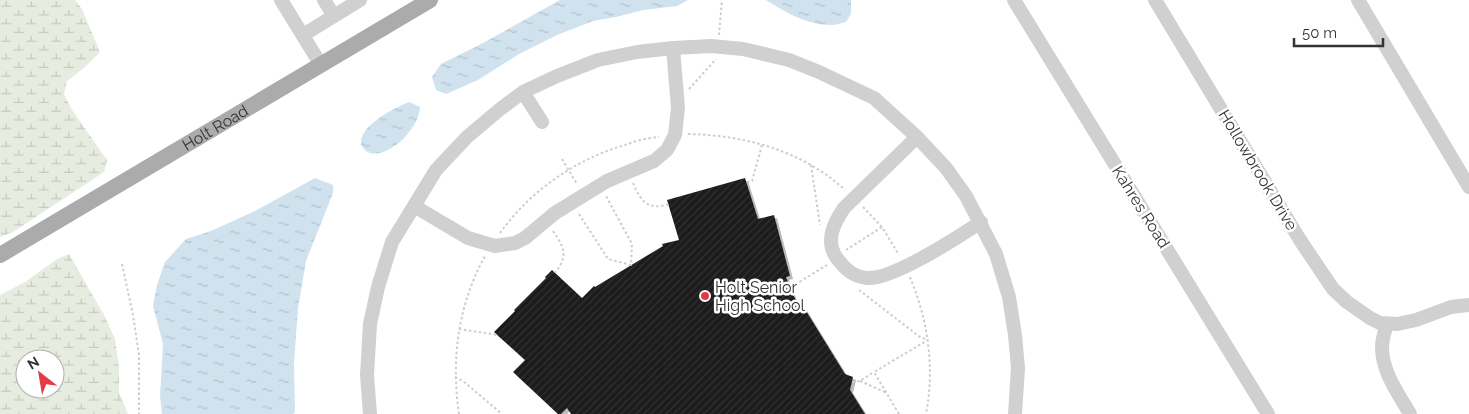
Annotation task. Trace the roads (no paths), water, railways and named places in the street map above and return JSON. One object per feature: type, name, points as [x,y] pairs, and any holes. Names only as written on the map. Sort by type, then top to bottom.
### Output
[{"type":"main road","name":"Holt Road","points":[[0,256],[430,0]]},
{"type":"street","points":[[282,0],[321,65]]},
{"type":"street","points":[[324,0],[334,16]]},
{"type":"street","points":[[303,35],[360,0]]},
{"type":"street","name":"Kahres Road","points":[[1014,0],[1268,414]]},
{"type":"street","name":"Hollowbrook Drive","points":[[1155,0],[1300,240],[1332,288],[1347,302],[1370,318],[1383,323]]},
{"type":"street","points":[[1358,0],[1469,187]]},
{"type":"street","points":[[370,414],[367,376],[370,324],[378,287],[392,242],[436,170],[467,137],[499,110],[523,92],[557,76],[598,60],[637,52],[711,46],[743,49],[788,60],[819,72],[874,98],[917,137],[946,168],[966,196],[996,254],[1009,297],[1018,368],[1015,414]]},
{"type":"street","points":[[414,206],[468,238],[492,246],[515,243],[525,238],[555,213],[607,181],[654,161],[667,150],[675,135],[678,108],[673,48]]},
{"type":"street","points":[[523,92],[542,122]]},
{"type":"street","points":[[917,137],[844,208],[835,221],[830,237],[833,253],[843,267],[855,275],[868,278],[883,276],[953,240],[980,222]]},
{"type":"street","points":[[1410,414],[1390,380],[1385,366],[1382,346],[1383,323],[1397,324],[1416,320],[1451,307],[1469,305]]},
{"type":"water","points":[[560,0],[688,0],[677,6],[643,10],[593,21],[557,35],[519,54],[478,80],[446,94],[436,90],[432,77],[441,64]]},
{"type":"water","points":[[766,0],[851,0],[851,14],[846,22],[833,25],[813,23],[797,17]]},
{"type":"water","points":[[409,102],[420,107],[416,121],[406,136],[396,145],[383,152],[371,153],[366,151],[361,145],[365,131],[382,116]]},
{"type":"water","points":[[315,178],[333,185],[333,193],[306,261],[298,308],[294,363],[295,412],[293,414],[162,414],[160,396],[163,344],[153,306],[157,285],[165,262],[186,239],[211,231],[255,211]]},
{"type":"place","name":"Holt Senior High School","points":[[705,296]]}]
